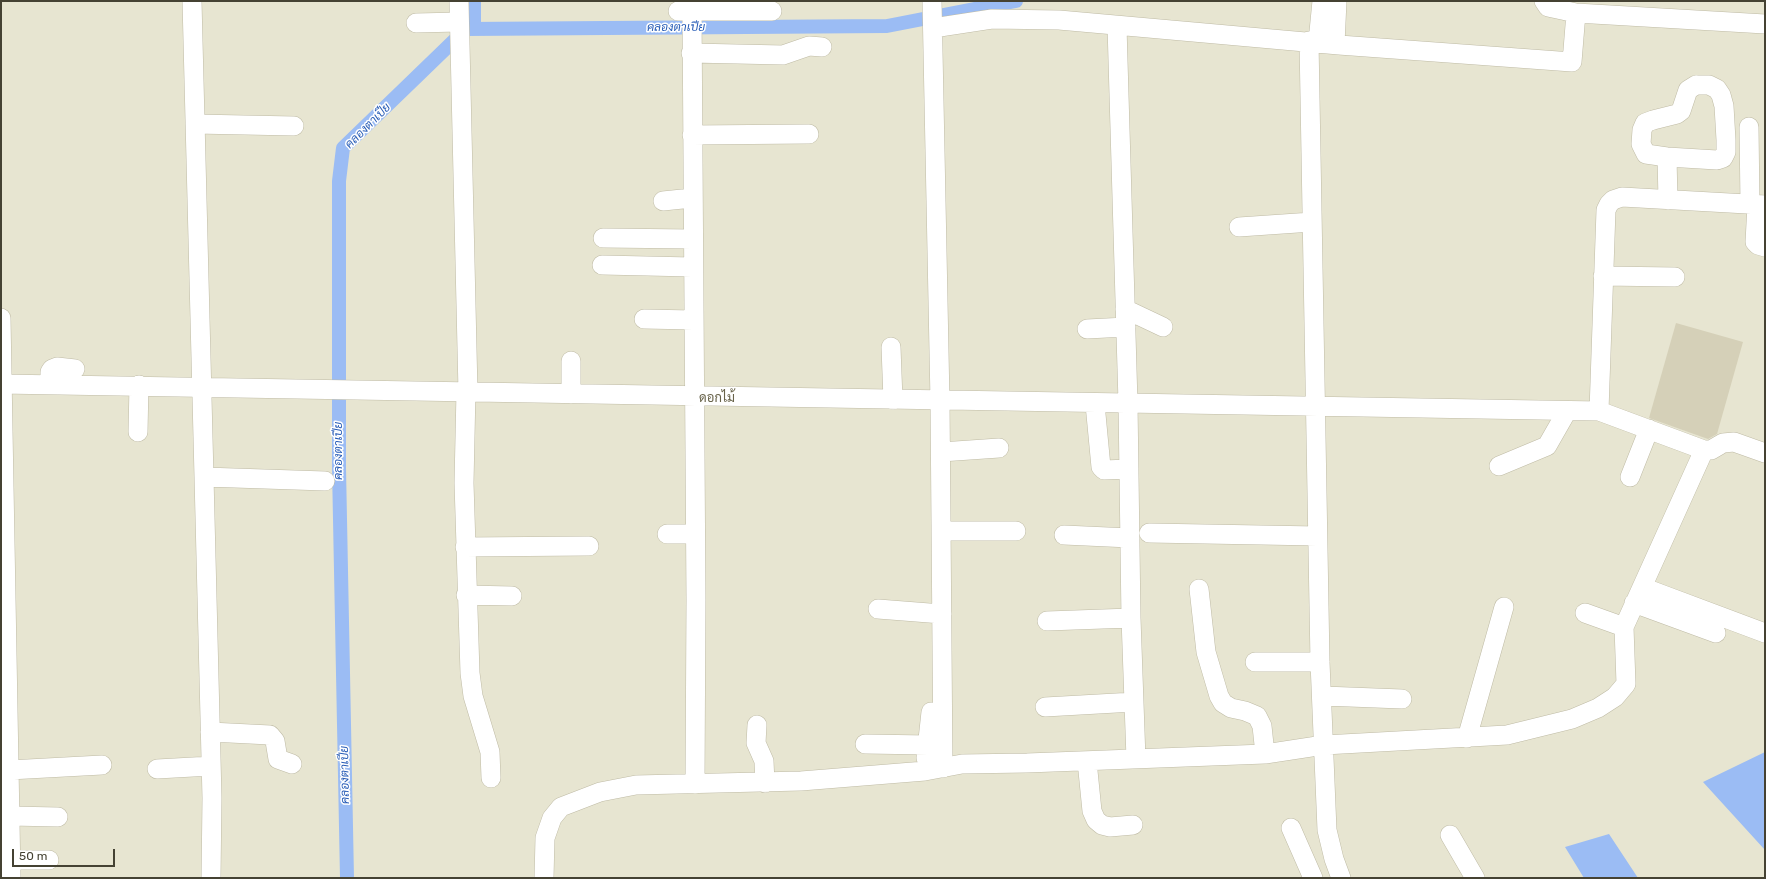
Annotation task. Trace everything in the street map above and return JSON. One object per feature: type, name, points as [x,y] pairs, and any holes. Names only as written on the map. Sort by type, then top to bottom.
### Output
[{"type":"street","points":[[192,1],[211,766],[212,878]]},
{"type":"street","points":[[459,1],[467,392],[464,483],[465,547],[461,598],[472,688],[490,752],[491,778]]},
{"type":"street","points":[[932,1],[941,452],[943,768]]},
{"type":"street","points":[[1322,1],[1312,222],[1317,536],[1320,662],[1323,696],[1327,830],[1334,859],[1341,878]]},
{"type":"street","points":[[1321,42],[1337,1]]},
{"type":"street","points":[[1544,1],[1548,7],[1576,13],[1765,24]]},
{"type":"street","points":[[688,20],[772,10]]},
{"type":"street","points":[[933,25],[992,20],[1059,20],[1117,26],[1572,62],[1576,13]]},
{"type":"street","points":[[688,20],[783,55],[809,46],[822,47]]},
{"type":"street","points":[[688,20],[692,135],[695,784]]},
{"type":"street","points":[[416,23],[459,29]]},
{"type":"street","points":[[1117,26],[1126,318],[1131,618],[1136,759]]},
{"type":"street","points":[[1696,85],[1709,85],[1717,90],[1721,95],[1724,106],[1726,152],[1723,158],[1717,160],[1668,157],[1651,156],[1644,151],[1641,144],[1642,130],[1645,123],[1677,114],[1681,111],[1688,90],[1696,85]]},
{"type":"street","points":[[195,124],[294,126]]},
{"type":"street","points":[[1749,127],[1757,173],[1755,242],[1758,245],[1765,247]]},
{"type":"street","points":[[692,135],[809,134]]},
{"type":"street","points":[[1668,157],[1668,200]]},
{"type":"street","points":[[663,200],[692,198]]},
{"type":"street","points":[[1599,411],[1606,210],[1609,204],[1613,200],[1622,198],[1757,205]]},
{"type":"street","points":[[1239,227],[1312,222]]},
{"type":"street","points":[[603,238],[692,239]]},
{"type":"street","points":[[602,265],[692,267]]},
{"type":"street","points":[[1603,276],[1675,277]]},
{"type":"street","points":[[1,318],[10,869],[49,860]]},
{"type":"street","points":[[1087,329],[1126,318],[1162,327]]},
{"type":"street","points":[[644,319],[693,320]]},
{"type":"street","points":[[891,347],[893,400]]},
{"type":"street","points":[[570,394],[571,361]]},
{"type":"street","points":[[50,384],[50,372],[52,368],[76,368]]},
{"type":"street","points":[[2,384],[139,385],[330,390],[1095,404],[1128,403],[1599,411],[1704,450],[1711,450],[1723,443],[1734,442],[1765,453]]},
{"type":"street","points":[[138,432],[139,385]]},
{"type":"street","points":[[1095,404],[1101,467],[1104,470],[1129,469]]},
{"type":"street","points":[[1499,466],[1547,446],[1567,411]]},
{"type":"street","points":[[1630,477],[1649,429]]},
{"type":"street","points":[[941,452],[999,448]]},
{"type":"street","points":[[544,878],[545,838],[552,818],[561,807],[600,792],[636,785],[765,783],[925,771],[962,764],[1265,754],[1324,745],[1507,735],[1572,719],[1598,708],[1615,696],[1626,684],[1624,627],[1704,450]]},
{"type":"street","points":[[204,477],[325,481]]},
{"type":"street","points":[[941,531],[1016,531]]},
{"type":"street","points":[[667,534],[695,534]]},
{"type":"street","points":[[1149,534],[1317,536]]},
{"type":"street","points":[[1064,535],[1130,538]]},
{"type":"street","points":[[465,547],[589,546]]},
{"type":"street","points":[[1199,589],[1206,652],[1219,696],[1223,703],[1231,708],[1245,711],[1257,716],[1262,726],[1265,754]]},
{"type":"street","points":[[1638,595],[1716,633]]},
{"type":"street","points":[[1638,595],[1765,633]]},
{"type":"street","points":[[461,598],[512,596]]},
{"type":"street","points":[[1467,738],[1504,607]]},
{"type":"street","points":[[878,609],[942,614]]},
{"type":"street","points":[[1585,613],[1624,627]]},
{"type":"street","points":[[1047,621],[1131,618]]},
{"type":"street","points":[[1255,662],[1320,662]]},
{"type":"street","points":[[1323,696],[1402,700]]},
{"type":"street","points":[[1045,707],[1134,702]]},
{"type":"street","points":[[925,771],[931,712]]},
{"type":"street","points":[[757,725],[756,743],[764,761],[765,783]]},
{"type":"street","points":[[210,732],[270,735],[275,741],[278,759],[292,764]]},
{"type":"street","points":[[865,744],[928,745]]},
{"type":"street","points":[[1087,761],[1092,811],[1096,820],[1102,825],[1110,827],[1133,825]]},
{"type":"street","points":[[9,770],[102,765]]},
{"type":"street","points":[[157,769],[211,766]]},
{"type":"street","points":[[10,816],[58,817]]},
{"type":"street","points":[[1291,828],[1313,878]]},
{"type":"street","points":[[1450,835],[1475,878]]},
{"type":"shaded area","points":[[1,1],[1765,1],[1765,878],[1,878]]},
{"type":"water","points":[[1765,752],[1765,850],[1703,782]]},
{"type":"water","points":[[1609,834],[1638,878],[1584,878],[1565,847]]},
{"type":"building","points":[[1676,323],[1743,342],[1717,434],[1708,439],[1649,418]]},
{"type":"waterway","points":[[474,1],[474,29]]},
{"type":"waterway","name":"คลองตาเปีย","points":[[347,878],[339,468],[339,181],[343,148],[466,29],[887,26],[1016,1]]},
{"type":"district","name":"ดอกไม้","points":[[717,398]]}]
